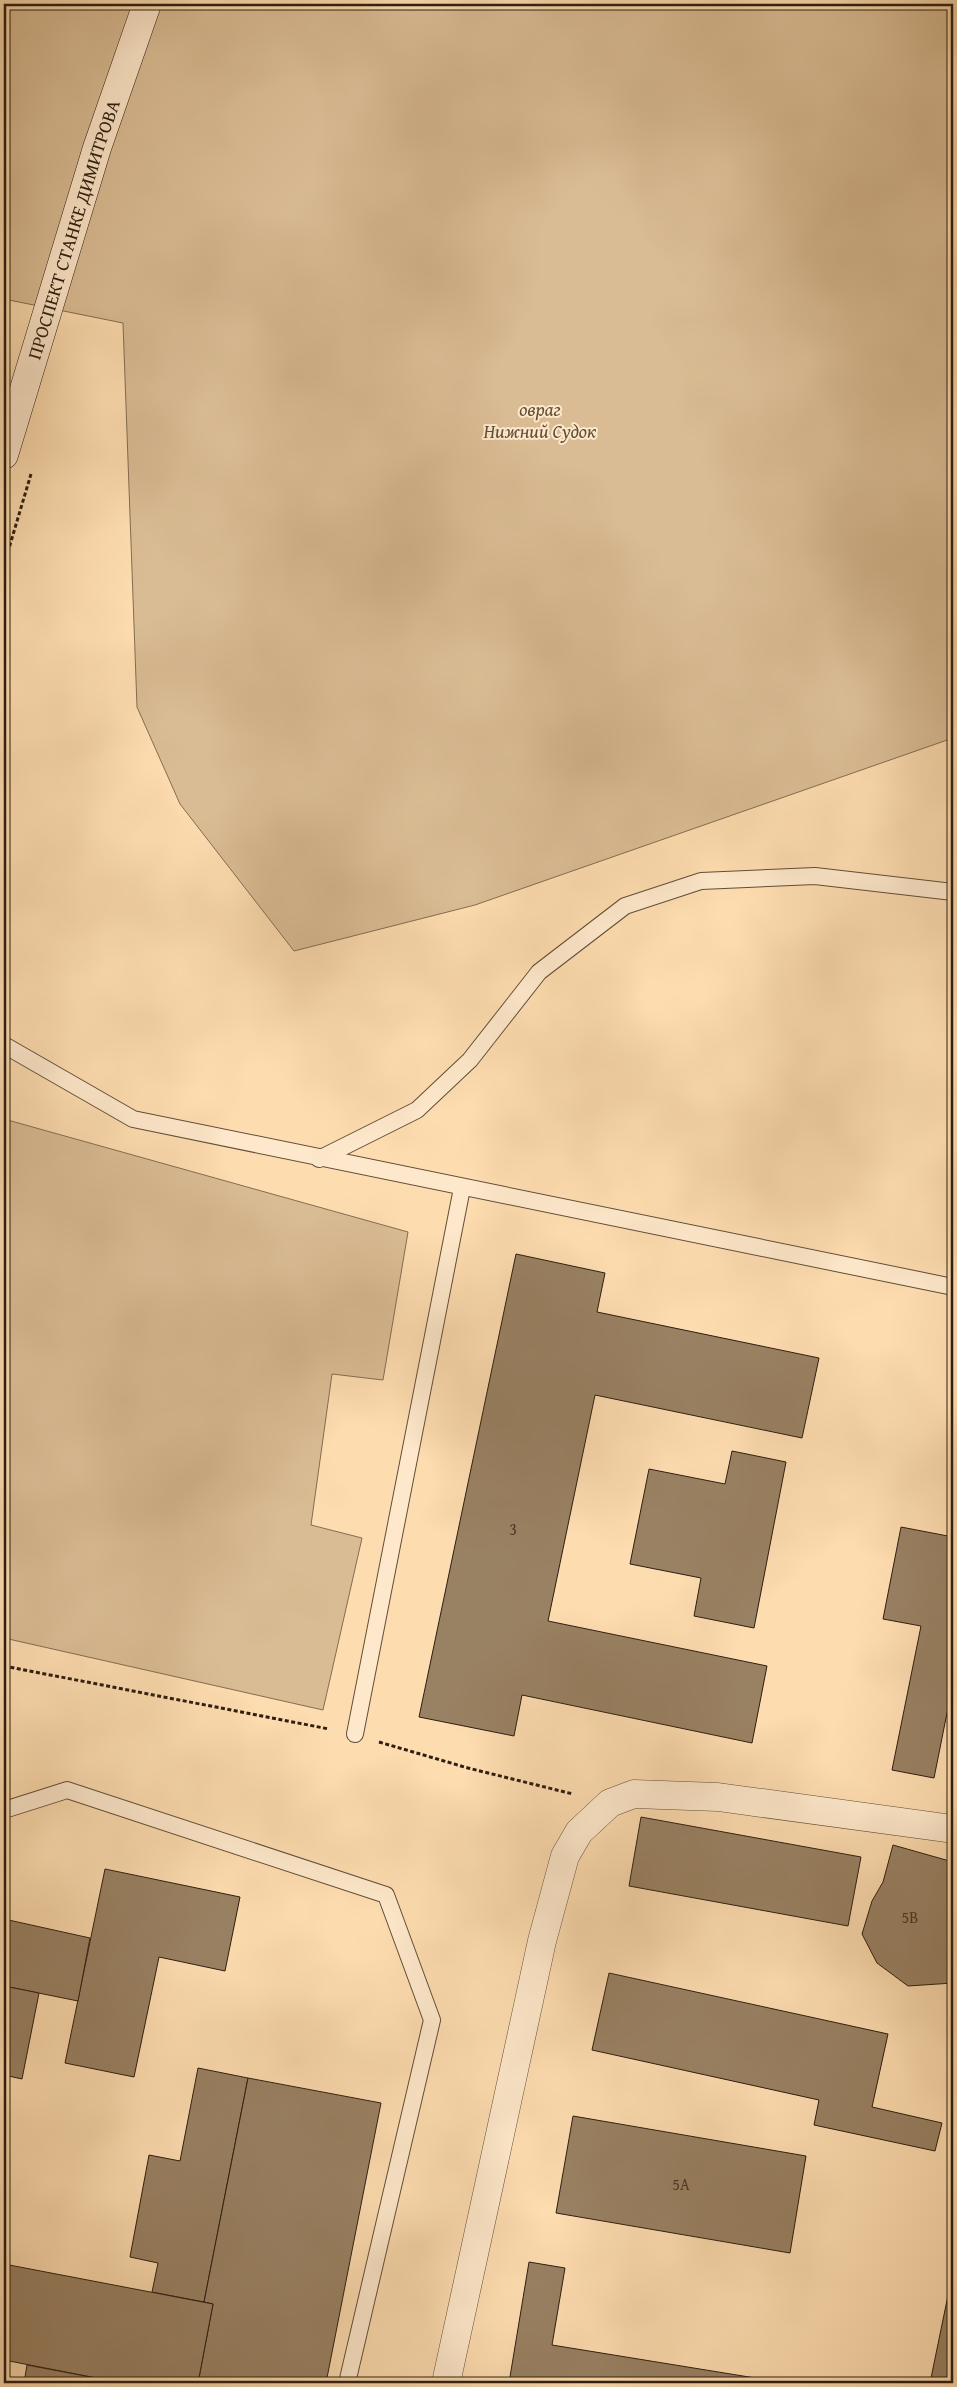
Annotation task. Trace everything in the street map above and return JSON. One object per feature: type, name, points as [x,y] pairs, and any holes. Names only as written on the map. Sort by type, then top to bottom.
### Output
[{"type":"street","name":"ПРОСПЕКТ СТАНКЕ ДИМИТРОВА","points":[[4,455],[97,148],[147,4]]},
{"type":"street","points":[[446,2383],[542,1942],[565,1856],[579,1832],[610,1803],[634,1794],[718,1797],[953,1829]]},
{"type":"lane","points":[[319,1158],[417,1110],[470,1060],[539,972],[625,906],[701,881],[815,876],[953,892]]},
{"type":"lane","points":[[4,1045],[133,1119],[462,1188],[953,1287]]},
{"type":"lane","points":[[355,1734],[462,1188]]},
{"type":"lane","points":[[4,1810],[67,1790],[386,1895],[432,2020],[347,2383]]},
{"type":"path","points":[[4,1666],[355,1734],[468,1768],[610,1803]]},
{"type":"green space","name":"овраг Нижний Судок","points":[[4,4],[953,4],[953,738],[475,905],[294,951],[180,804],[137,707],[123,323],[4,299]]},
{"type":"green space","points":[[4,1119],[408,1232],[383,1380],[332,1374],[311,1525],[362,1538],[323,1710],[4,1638]]},
{"type":"building","points":[[516,1254],[605,1273],[597,1312],[819,1358],[802,1438],[595,1395],[548,1621],[767,1666],[752,1743],[522,1695],[514,1736],[419,1717]]},
{"type":"building","points":[[732,1451],[786,1462],[754,1628],[694,1616],[701,1578],[630,1564],[649,1469],[725,1484]]},
{"type":"building","points":[[901,1527],[953,1537],[953,1683],[934,1778],[892,1770],[921,1626],[883,1619]]},
{"type":"building","points":[[641,1817],[861,1857],[848,1926],[629,1886]]},
{"type":"building","points":[[893,1845],[953,1862],[953,1983],[908,1986],[877,1963],[862,1934],[872,1901],[883,1882]]},
{"type":"building","points":[[105,1869],[240,1897],[225,1971],[159,1957],[134,2077],[65,2063]]},
{"type":"building","points":[[4,1919],[90,1938],[78,2001],[4,1986]]},
{"type":"building","points":[[609,1973],[888,2034],[872,2107],[942,2123],[935,2151],[814,2125],[819,2100],[592,2050]]},
{"type":"building","points":[[4,1986],[39,1993],[22,2079],[4,2075]]},
{"type":"building","points":[[198,2068],[248,2078],[204,2302],[152,2292],[158,2263],[130,2257],[149,2155],[180,2161]]},
{"type":"building","points":[[248,2078],[381,2103],[326,2383],[198,2383],[213,2304],[204,2302]]},
{"type":"building","points":[[573,2116],[806,2156],[790,2253],[556,2213]]},
{"type":"building","points":[[529,2262],[565,2268],[552,2345],[786,2383],[509,2383]]},
{"type":"building","points":[[4,2264],[213,2304],[198,2383],[122,2383],[4,2360]]},
{"type":"building","points":[[953,2271],[953,2383],[930,2383]]},
{"type":"building","points":[[27,2365],[122,2383],[24,2383]]}]
